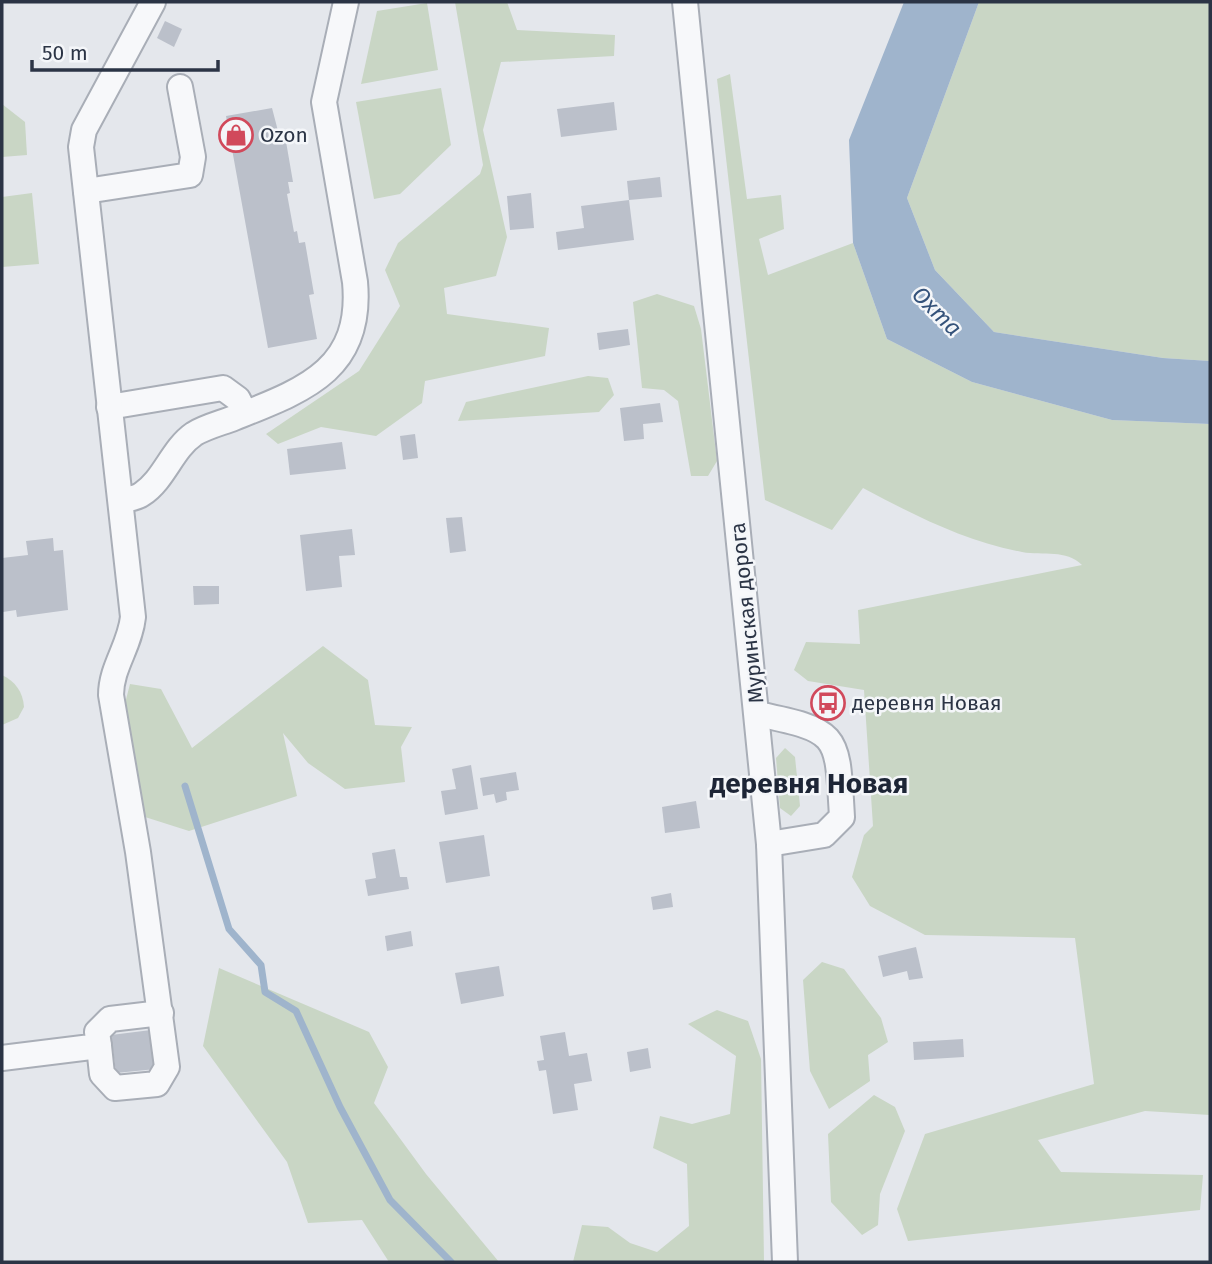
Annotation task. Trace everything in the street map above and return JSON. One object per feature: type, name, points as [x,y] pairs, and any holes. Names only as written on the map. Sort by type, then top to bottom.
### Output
[{"type":"street","points":[[153,2],[84,130],[81,147],[109,407],[122,500],[132,617],[127,647],[111,681],[111,695],[161,1013],[167,1067],[157,1084],[115,1088],[102,1074],[97,1031],[110,1019],[161,1013]]},
{"type":"street","points":[[122,500],[142,495],[174,453],[195,433],[245,413],[315,379],[341,354],[354,333],[358,307],[355,282],[324,102],[346,2]]},
{"type":"street","name":"Муринская дорога","points":[[685,2],[769,844],[785,1262]]},
{"type":"street","points":[[86,191],[190,174],[193,157],[180,87]]},
{"type":"street","points":[[109,407],[223,388],[238,399],[245,413]]},
{"type":"street","points":[[757,714],[810,725],[833,746],[839,763],[842,817],[824,835],[769,844]]},
{"type":"street","points":[[2,1058],[99,1046]]},
{"type":"green space","points":[[455,2],[507,2],[517,30],[615,35],[614,56],[501,62],[483,130],[507,237],[496,276],[444,288],[447,314],[549,328],[545,356],[425,381],[422,403],[376,436],[321,427],[278,444],[266,434],[359,371],[400,306],[385,270],[398,243],[480,174],[483,165]]},
{"type":"green space","points":[[979,2],[1210,2],[1210,361],[1163,358],[994,332],[935,270],[907,198]]},
{"type":"green space","points":[[427,3],[438,70],[361,84],[377,11]]},
{"type":"green space","points":[[730,74],[747,199],[781,195],[784,229],[759,239],[768,275],[853,243],[887,339],[972,382],[1112,420],[1210,424],[1210,1115],[1145,1111],[1038,1140],[1061,1172],[1203,1175],[1200,1210],[908,1241],[897,1209],[925,1134],[1094,1084],[1075,938],[925,935],[870,906],[852,877],[864,835],[873,826],[864,690],[808,681],[794,670],[806,642],[860,644],[858,610],[1082,565],[1062,555],[1022,552],[960,534],[863,488],[832,530],[765,500],[717,79]]},
{"type":"green space","points":[[441,88],[451,145],[400,194],[374,199],[356,102]]},
{"type":"green space","points":[[2,104],[25,122],[27,155],[2,157]]},
{"type":"green space","points":[[32,193],[39,264],[2,267],[2,197]]},
{"type":"green space","points":[[657,294],[694,306],[701,329],[717,461],[708,476],[691,476],[678,401],[664,390],[642,388],[633,302]]},
{"type":"green space","points":[[588,376],[608,378],[614,395],[599,412],[458,421],[466,402]]},
{"type":"green space","points":[[323,646],[368,680],[375,725],[412,727],[401,747],[405,782],[345,789],[308,763],[283,733],[297,796],[189,831],[145,817],[123,711],[130,684],[161,689],[192,748]]},
{"type":"green space","points":[[2,675],[18,688],[24,707],[18,718],[2,725]]},
{"type":"green space","points":[[785,748],[795,757],[800,806],[791,816],[780,808],[776,758]]},
{"type":"green space","points":[[822,962],[844,969],[881,1018],[888,1042],[868,1055],[870,1081],[829,1109],[810,1071],[803,980]]},
{"type":"green space","points":[[219,968],[369,1032],[388,1067],[374,1103],[426,1174],[499,1262],[389,1262],[362,1220],[308,1223],[287,1162],[203,1046]]},
{"type":"green space","points":[[717,1010],[748,1021],[761,1059],[764,1262],[573,1262],[582,1225],[608,1227],[630,1243],[657,1252],[689,1226],[687,1164],[653,1148],[660,1116],[692,1124],[730,1114],[736,1056],[688,1024]]},
{"type":"green space","points":[[874,1095],[895,1107],[905,1131],[880,1194],[878,1225],[862,1235],[831,1202],[828,1134]]},
{"type":"water","name":"Охта","points":[[904,2],[979,2],[907,198],[935,270],[994,332],[1163,358],[1210,361],[1210,424],[1112,420],[972,382],[887,339],[853,243],[849,140]]},
{"type":"building","points":[[165,21],[182,29],[174,47],[157,38]]},
{"type":"building","points":[[614,102],[617,130],[561,137],[557,109]]},
{"type":"building","points":[[272,108],[278,131],[284,130],[293,182],[288,182],[290,193],[287,194],[294,232],[297,231],[299,243],[305,242],[314,294],[309,295],[317,339],[268,348],[226,116]]},
{"type":"building","points":[[660,177],[662,197],[629,200],[627,181]]},
{"type":"building","points":[[531,193],[534,228],[510,230],[507,196]]},
{"type":"building","points":[[629,200],[634,240],[558,250],[556,232],[584,228],[581,206]]},
{"type":"building","points":[[628,329],[630,345],[599,350],[597,333]]},
{"type":"building","points":[[660,403],[663,422],[643,424],[644,439],[624,441],[620,408]]},
{"type":"building","points":[[415,434],[418,458],[403,460],[400,436]]},
{"type":"building","points":[[342,442],[346,469],[290,475],[287,449]]},
{"type":"building","points":[[462,517],[466,551],[450,553],[446,518]]},
{"type":"building","points":[[352,529],[355,555],[339,556],[342,587],[306,591],[300,535]]},
{"type":"building","points":[[53,538],[54,551],[63,550],[68,610],[17,617],[16,610],[3,612],[2,558],[28,555],[26,541]]},
{"type":"building","points":[[193,586],[219,586],[219,604],[194,605]]},
{"type":"building","points":[[471,765],[478,809],[445,815],[441,791],[456,789],[452,769]]},
{"type":"building","points":[[516,772],[519,790],[506,792],[507,800],[496,803],[494,794],[483,796],[480,778]]},
{"type":"building","points":[[696,801],[700,828],[665,833],[662,807]]},
{"type":"building","points":[[484,835],[490,876],[446,883],[439,842]]},
{"type":"building","points":[[395,849],[400,877],[407,877],[409,889],[368,896],[365,880],[376,878],[372,853]]},
{"type":"building","points":[[671,893],[673,907],[653,910],[651,897]]},
{"type":"building","points":[[411,931],[413,946],[387,951],[385,936]]},
{"type":"building","points":[[916,947],[923,978],[909,980],[907,971],[883,977],[878,956]]},
{"type":"building","points":[[499,966],[504,996],[461,1004],[455,973]]},
{"type":"building","points":[[151,1030],[156,1069],[116,1073],[111,1035]]},
{"type":"building","points":[[565,1032],[569,1056],[587,1053],[592,1081],[574,1084],[578,1110],[553,1114],[546,1070],[539,1071],[537,1061],[544,1060],[540,1036]]},
{"type":"building","points":[[963,1039],[964,1057],[914,1060],[913,1042]]},
{"type":"building","points":[[648,1048],[651,1068],[630,1072],[627,1052]]},
{"type":"waterway","points":[[185,786],[229,929],[261,965],[265,992],[296,1011],[340,1107],[390,1200],[451,1262]]},
{"type":"place","name":"Ozon","points":[[236,135]]},
{"type":"place","name":"деревня Новая","points":[[828,703]]},
{"type":"district","name":"деревня Новая","points":[[809,783]]}]
